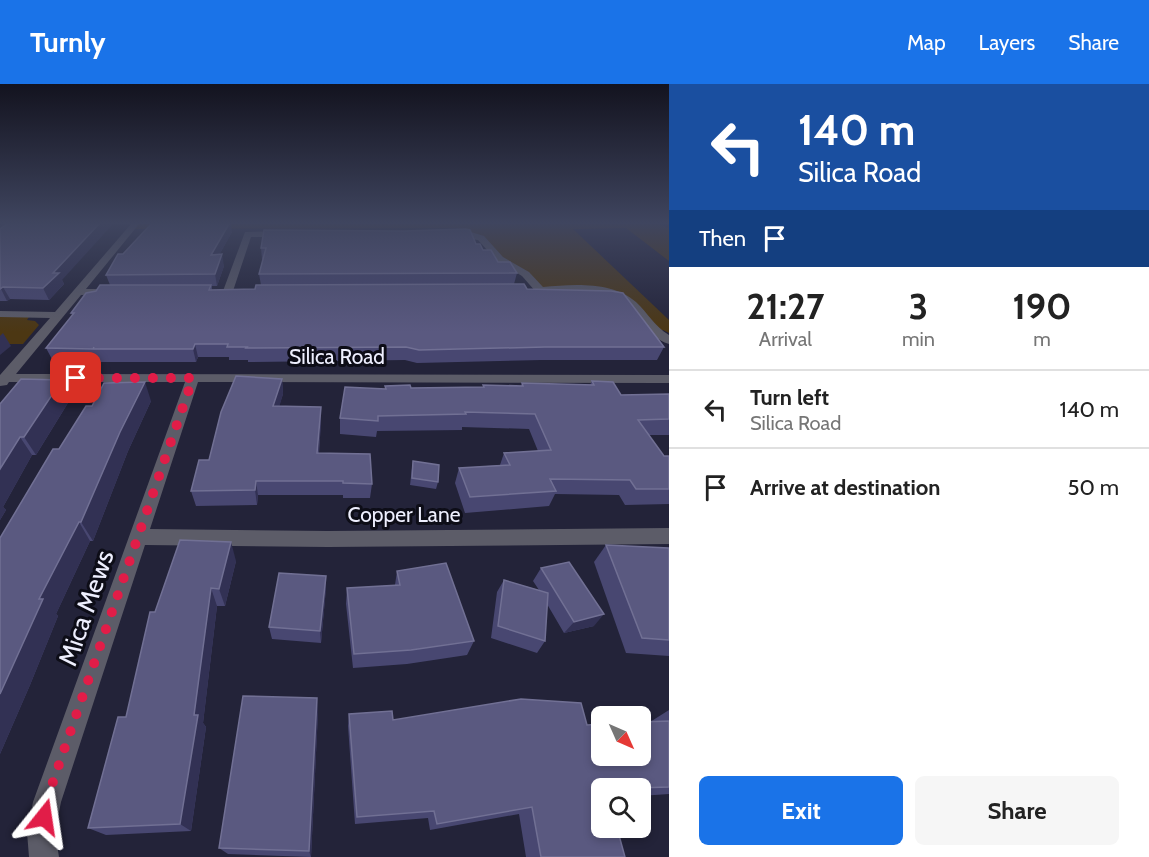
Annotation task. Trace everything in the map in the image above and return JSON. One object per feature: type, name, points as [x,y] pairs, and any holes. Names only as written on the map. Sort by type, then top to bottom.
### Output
[{"type":"street","points":[[3,381],[104,260]]},
{"type":"street","points":[[216,291],[234,291],[242,260]]},
{"type":"street","points":[[502,260],[524,270],[532,277],[534,290],[588,290],[624,298],[632,304],[652,330],[669,340]]},
{"type":"street","points":[[77,292],[124,292]]},
{"type":"street","points":[[0,314],[58,315]]},
{"type":"street","name":"Silica Road","points":[[3,381],[193,378],[669,378]]},
{"type":"street","name":"Mica Mews","points":[[44,857],[41,832],[46,802],[193,378]]},
{"type":"street","name":"Copper Lane","points":[[139,537],[328,539],[669,536]]},
{"type":"shaded area","points":[[503,260],[606,260],[669,320],[669,333],[663,330],[652,330],[540,290]]},
{"type":"shaded area","points":[[0,315],[30,315],[27,320],[35,321],[39,325],[23,344],[0,344]]},
{"type":"building","points":[[0,260],[65,260],[53,273],[59,273],[43,288],[3,287],[0,289]]},
{"type":"building","points":[[115,260],[220,260],[215,274],[106,275]]},
{"type":"building","points":[[263,260],[497,260],[510,262],[517,273],[259,274]]},
{"type":"building","points":[[524,284],[527,289],[611,291],[623,293],[664,347],[419,350],[406,347],[246,348],[227,347],[228,344],[195,344],[193,349],[46,348],[74,313],[71,313],[86,293],[96,291],[100,285],[211,285],[209,290],[255,289],[256,285]]},
{"type":"building","points":[[236,376],[282,379],[273,406],[321,407],[317,453],[370,454],[372,484],[343,483],[343,481],[256,481],[255,490],[191,491],[199,460],[209,460],[221,412]]},
{"type":"building","points":[[21,379],[62,380],[24,437],[20,437],[0,469],[0,404]]},
{"type":"building","points":[[592,381],[613,382],[621,395],[669,394],[669,419],[638,420],[664,456],[669,456],[669,489],[636,489],[630,480],[550,479],[556,491],[470,497],[459,468],[510,465],[504,453],[551,450],[535,414],[465,412],[466,414],[378,416],[378,421],[340,418],[345,387],[386,389],[385,386],[410,385],[411,388],[523,386],[522,383],[594,385]]},
{"type":"building","points":[[145,382],[120,432],[81,522],[39,599],[43,599],[0,694],[0,538],[53,449],[59,449],[86,406],[92,406],[104,383]]},
{"type":"building","points":[[413,461],[439,465],[438,482],[412,478]]},
{"type":"building","points":[[180,540],[231,542],[219,589],[211,588],[194,715],[198,715],[180,824],[88,828],[118,717],[126,717],[150,612],[155,612]]},
{"type":"building","points":[[606,545],[669,548],[669,640],[642,638]]},
{"type":"building","points":[[569,562],[604,614],[574,622],[541,568]]},
{"type":"building","points":[[446,563],[474,641],[411,650],[354,654],[347,588],[400,585],[397,571]]},
{"type":"building","points":[[279,573],[326,576],[320,631],[269,627]]},
{"type":"building","points":[[504,580],[548,593],[545,641],[498,626]]},
{"type":"building","points":[[243,696],[317,698],[309,851],[219,848]]},
{"type":"building","points":[[521,699],[581,703],[587,725],[591,725],[591,766],[651,766],[651,722],[669,721],[669,787],[651,788],[651,778],[591,778],[591,838],[620,838],[625,857],[541,857],[532,807],[437,824],[434,811],[357,817],[349,714],[392,711],[393,720]]},
{"type":"route","points":[[44,817],[46,802],[193,378],[76,378]]}]
